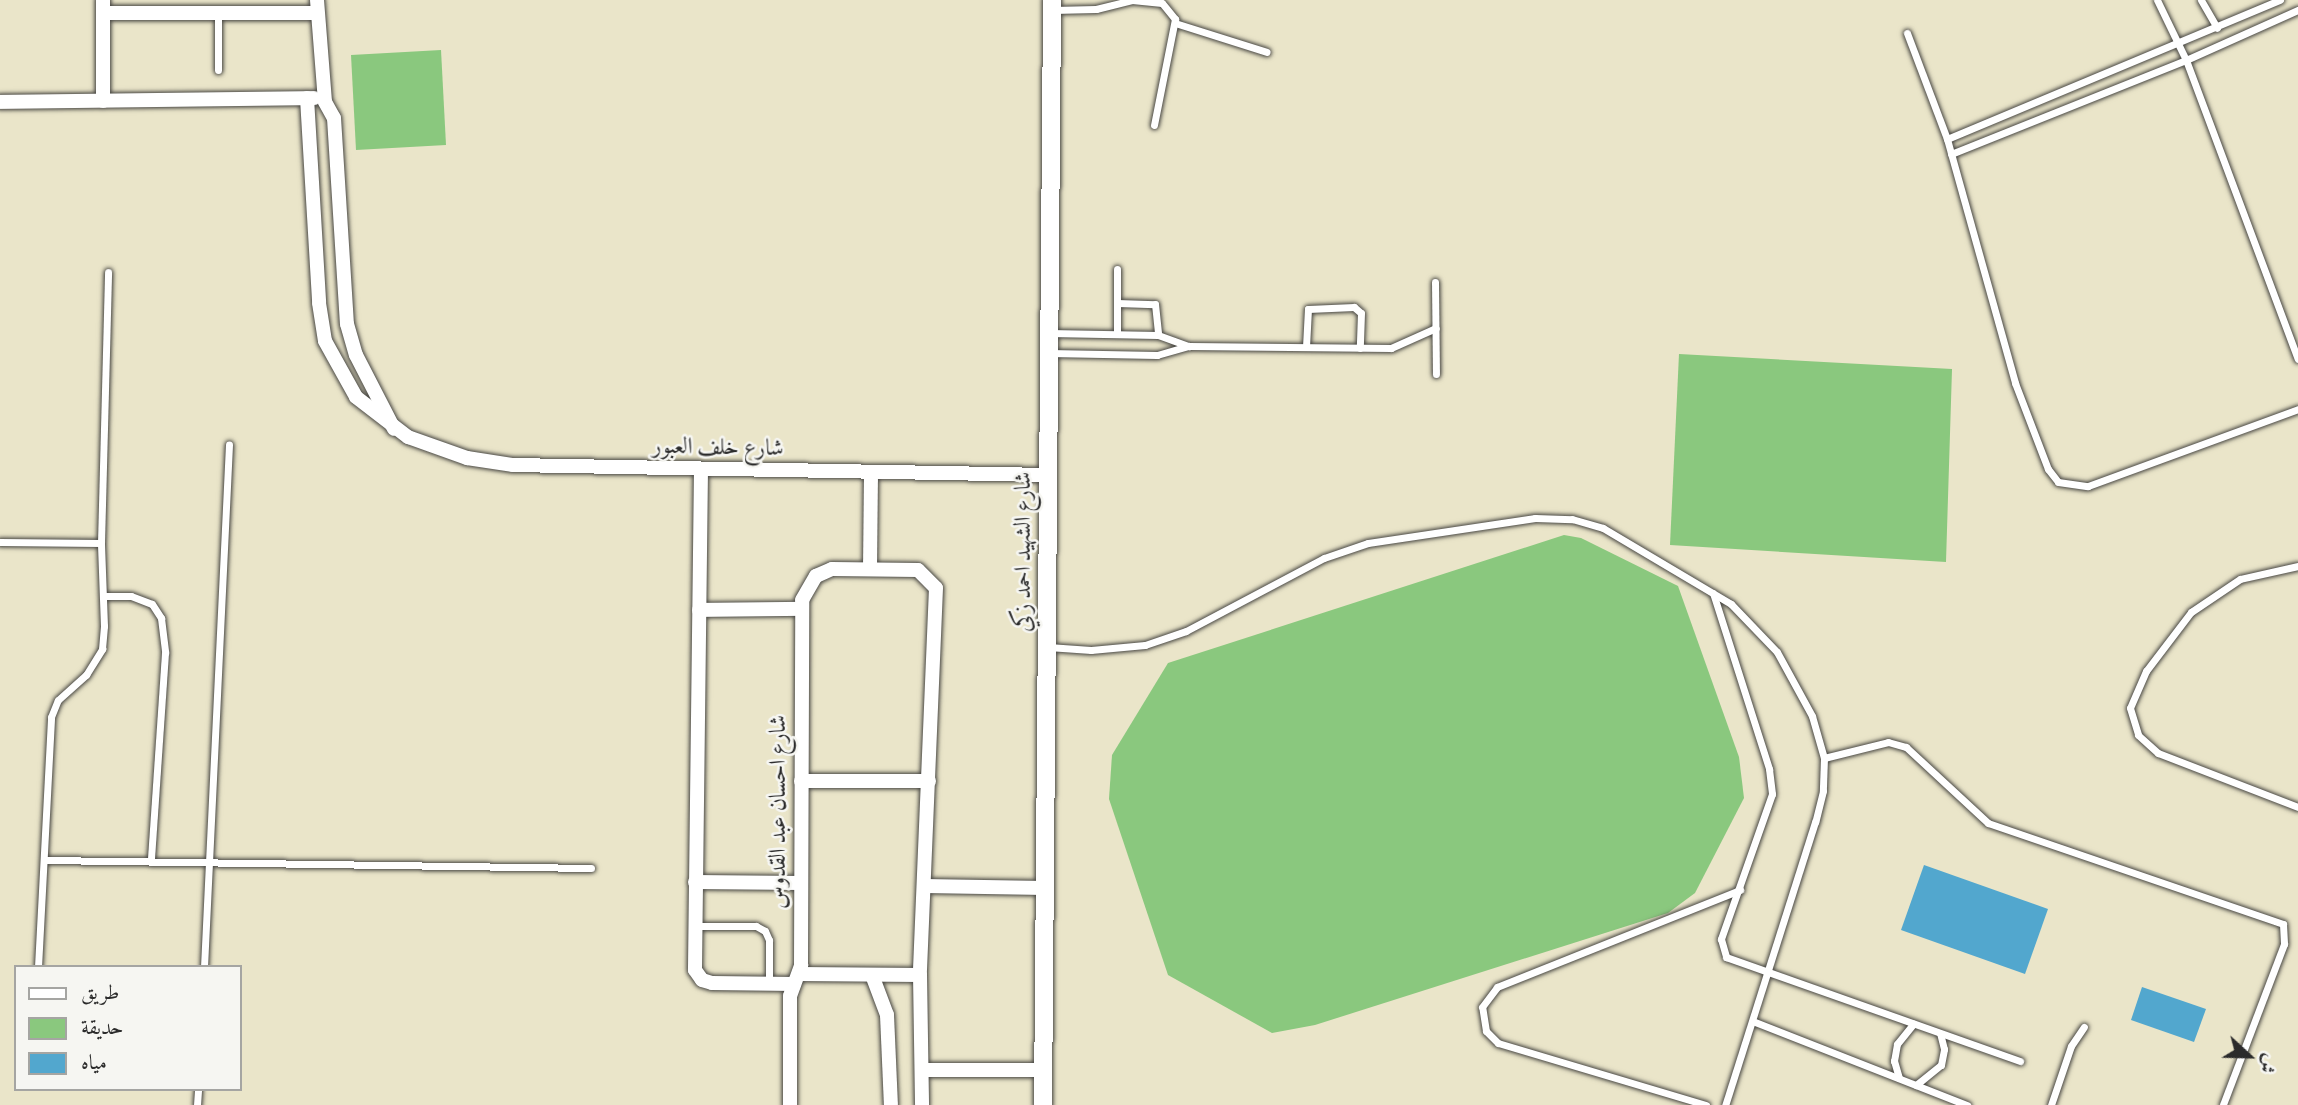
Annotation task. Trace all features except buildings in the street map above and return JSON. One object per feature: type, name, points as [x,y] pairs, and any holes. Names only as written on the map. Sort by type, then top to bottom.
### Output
[{"type":"street","name":"شارع الشهيد احمد زكي","points":[[1043,1105],[1051,5]]},
{"type":"street","points":[[103,101],[103,7],[161,7],[218,13],[285,6],[317,6],[325,102],[334,118],[347,324],[356,355],[394,429]]},
{"type":"street","points":[[0,102],[307,98],[325,102]]},
{"type":"street","name":"شارع خلف العبور","points":[[307,98],[318,303],[325,341],[356,397],[394,429],[444,452],[498,464],[1048,475]]},
{"type":"street","points":[[701,470],[695,970],[702,980],[769,984],[797,979],[920,975]]},
{"type":"street","points":[[870,569],[871,472]]},
{"type":"street","name":"شارع احسان عبد القدوس","points":[[790,1105],[801,884],[801,609],[804,591],[824,571],[870,569],[918,570],[936,587],[920,975],[922,1105]]},
{"type":"street","points":[[699,610],[801,609]]},
{"type":"street","points":[[801,781],[929,781]]},
{"type":"street","points":[[695,882],[801,884]]},
{"type":"street","points":[[924,886],[1045,888]]},
{"type":"street","points":[[872,975],[887,1015],[891,1105]]},
{"type":"street","points":[[922,1070],[1043,1070]]},
{"type":"lane","points":[[1051,5],[1096,9],[1132,0],[1167,6],[1175,23],[1154,125]]},
{"type":"lane","points":[[2157,0],[2186,60],[2298,359]]},
{"type":"lane","points":[[2201,0],[2217,29]]},
{"type":"lane","points":[[1947,139],[2179,46],[2280,0]]},
{"type":"lane","points":[[1951,154],[2186,60],[2298,9]]},
{"type":"lane","points":[[218,13],[218,70]]},
{"type":"lane","points":[[1175,23],[1267,52]]},
{"type":"lane","points":[[1907,33],[1947,139],[2015,383],[2049,469],[2058,482],[2088,486],[2298,409]]},
{"type":"lane","points":[[1117,269],[1117,334]]},
{"type":"lane","points":[[38,965],[46,860],[51,717],[58,700],[86,675],[102,649],[101,543],[108,272]]},
{"type":"lane","points":[[1435,282],[1436,374]]},
{"type":"lane","points":[[1117,303],[1155,304],[1158,335]]},
{"type":"lane","points":[[1306,347],[1308,309],[1353,307],[1361,313],[1360,348]]},
{"type":"lane","points":[[1049,353],[1157,355],[1189,346],[1396,348],[1436,328]]},
{"type":"lane","points":[[1049,333],[1158,335],[1189,346]]},
{"type":"lane","points":[[204,965],[229,445]]},
{"type":"lane","points":[[1048,647],[1091,650],[1145,645],[1186,631],[1324,558],[1368,542],[1535,518],[1572,519],[1604,528],[1713,592],[1749,618],[1777,652],[1812,716],[1824,758],[1823,791],[1755,1022],[1725,1105]]},
{"type":"lane","points":[[0,542],[101,543]]},
{"type":"lane","points":[[2298,566],[2240,579],[2191,612],[2146,671],[2130,708],[2138,735],[2158,753],[2298,807]]},
{"type":"lane","points":[[1713,592],[1772,782],[1771,808],[1721,939],[1723,953],[1731,961],[1769,975],[2020,1061]]},
{"type":"lane","points":[[103,596],[131,596],[152,604],[161,618],[165,653],[151,861]]},
{"type":"lane","points":[[1824,758],[1888,741],[1906,747],[1988,823],[2283,924],[2284,944],[2223,1105]]},
{"type":"lane","points":[[46,860],[591,868]]},
{"type":"lane","points":[[1706,1105],[1498,1043],[1486,1031],[1482,1007],[1497,988],[1740,890]]},
{"type":"lane","points":[[694,926],[761,928],[769,940],[769,984]]},
{"type":"lane","points":[[1755,1022],[1967,1105]]},
{"type":"lane","points":[[1899,1078],[1894,1061],[1896,1044],[1913,1024]]},
{"type":"lane","points":[[2051,1105],[2071,1046],[2084,1027]]},
{"type":"lane","points":[[1916,1085],[1941,1065],[1944,1049],[1940,1033]]},
{"type":"green space","points":[[441,50],[446,145],[356,150],[351,55]]},
{"type":"green space","points":[[1679,354],[1952,369],[1946,562],[1670,545]]},
{"type":"green space","points":[[1564,535],[1581,538],[1678,586],[1739,757],[1744,798],[1695,893],[1668,913],[1315,1025],[1272,1033],[1168,975],[1109,799],[1112,755],[1168,663]]},
{"type":"water","points":[[1924,865],[2048,909],[2025,974],[1901,930]]},
{"type":"water","points":[[2142,987],[2206,1009],[2194,1042],[2131,1020]]}]
